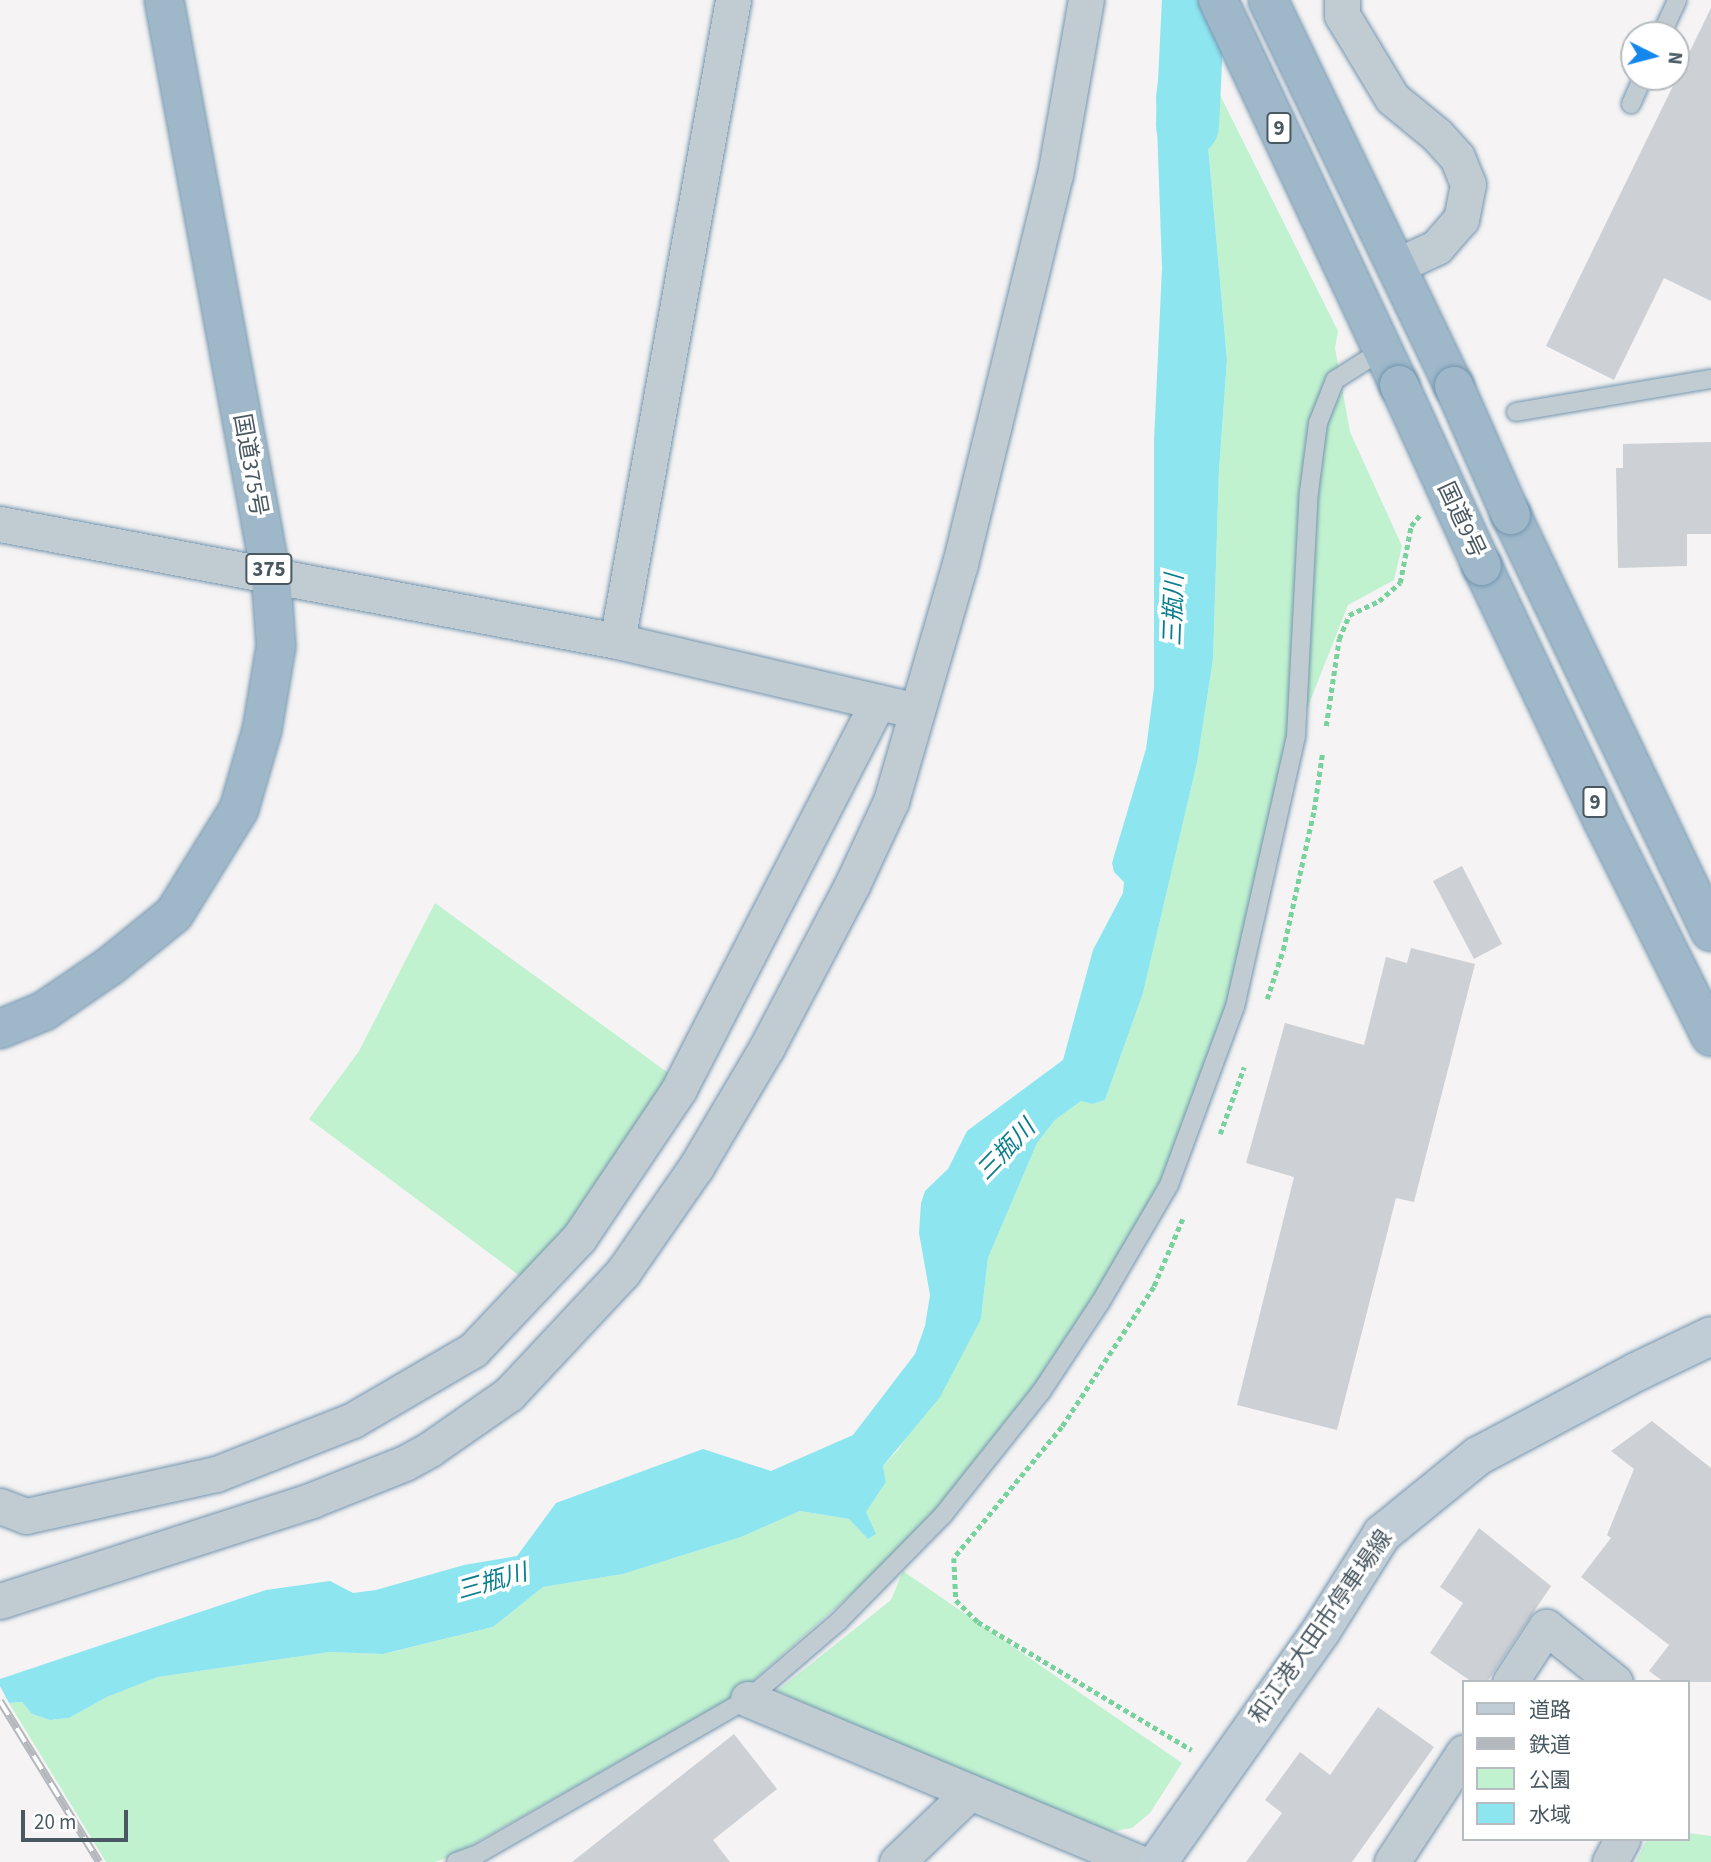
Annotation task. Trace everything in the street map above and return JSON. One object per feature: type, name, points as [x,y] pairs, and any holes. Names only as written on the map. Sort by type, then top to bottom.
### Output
[{"type":"highway","name":"国道375号","points":[[0,1029],[44,1011],[110,966],[174,914],[239,809],[262,730],[276,646],[271,576],[164,0]]},
{"type":"highway","name":"国道9号","points":[[1218,0],[1341,256],[1482,566],[1603,821],[1711,1037]]},
{"type":"highway","name":"国道9号","points":[[1268,0],[1454,386],[1511,515],[1711,932]]},
{"type":"main road","name":"和江港大田市停車場線","points":[[1157,1862],[1321,1631],[1382,1534],[1478,1456],[1636,1372],[1711,1336]]},
{"type":"street","points":[[617,641],[733,0]]},
{"type":"street","points":[[0,1601],[312,1500],[405,1463],[509,1394],[623,1272],[696,1167],[767,1046],[852,885],[891,801],[960,564],[1055,175],[1086,0]]},
{"type":"street","points":[[1342,0],[1342,15],[1392,98],[1437,135],[1457,157],[1468,184],[1461,219],[1437,247],[1396,266]]},
{"type":"street","points":[[0,524],[617,641],[919,711]]},
{"type":"street","points":[[0,1506],[26,1516],[216,1475],[352,1420],[473,1350],[579,1238],[679,1089],[878,702]]},
{"type":"street","points":[[1511,1680],[1546,1627],[1612,1680]]},
{"type":"street","points":[[748,1699],[1137,1862]]},
{"type":"street","points":[[1392,1862],[1462,1755]]},
{"type":"street","points":[[897,1862],[970,1792]]},
{"type":"street","points":[[1610,1862],[1621,1841]]},
{"type":"lane","points":[[1667,21],[1676,0]]},
{"type":"lane","points":[[1631,104],[1637,91]]},
{"type":"lane","points":[[456,1862],[478,1854],[748,1699],[839,1621],[943,1514],[1041,1392],[1100,1303],[1169,1185],[1235,1007],[1296,736],[1309,492],[1318,423],[1335,380],[1384,349]]},
{"type":"lane","points":[[1516,412],[1711,379]]},
{"type":"green space","points":[[1208,71],[1338,331],[1335,348],[1350,432],[1402,546],[1394,580],[1348,605],[1279,780],[1227,1012],[1191,1118],[1138,1230],[1031,1395],[930,1519],[882,1567],[738,1694],[454,1855],[435,1862],[106,1862],[9,1703],[22,1702],[32,1714],[50,1720],[69,1718],[107,1697],[158,1677],[330,1652],[384,1654],[493,1627],[543,1587],[623,1574],[741,1537],[800,1511],[849,1519],[868,1538],[866,1512],[886,1482],[883,1466],[898,1450],[981,1319],[988,1258],[1037,1143],[1055,1120],[1081,1101],[1092,1104],[1105,1100],[1143,993],[1197,763],[1213,659],[1219,470],[1227,360],[1204,100]]},
{"type":"green space","points":[[435,903],[671,1075],[609,1179],[524,1279],[309,1119],[359,1051]]},
{"type":"green space","points":[[903,1571],[1182,1763],[1150,1813],[1132,1828],[1096,1834],[777,1691],[891,1600]]},
{"type":"green space","points":[[1690,1833],[1711,1836],[1711,1862],[1636,1862],[1646,1841],[1690,1841]]},
{"type":"water","points":[[1168,0],[1172,0],[1208,71],[1204,100],[1227,360],[1219,470],[1213,659],[1197,763],[1143,993],[1105,1100],[1092,1104],[1081,1101],[1055,1120],[1037,1143],[988,1258],[981,1319],[940,1397],[883,1466],[886,1482],[866,1512],[876,1534],[868,1539],[849,1519],[800,1511],[741,1537],[623,1574],[543,1587],[493,1627],[383,1654],[330,1652],[158,1677],[107,1697],[69,1718],[50,1720],[32,1714],[22,1702],[9,1703],[0,1686],[0,1679],[266,1590],[330,1581],[353,1593],[376,1590],[464,1565],[517,1556],[556,1503],[703,1449],[771,1471],[853,1435],[915,1354],[925,1326],[930,1295],[919,1233],[921,1203],[925,1191],[948,1169],[967,1131],[1063,1060],[1093,950],[1123,893],[1124,882],[1114,872],[1112,863],[1146,749],[1154,688],[1154,441],[1162,268],[1156,97]]},
{"type":"building","points":[[1711,8],[1711,301],[1664,278],[1614,380],[1546,346],[1670,91],[1690,91],[1690,51]]},
{"type":"building","points":[[1711,442],[1711,534],[1687,534],[1687,566],[1618,568],[1616,468],[1623,468],[1623,444]]},
{"type":"building","points":[[1462,866],[1502,944],[1474,959],[1433,881]]},
{"type":"building","points":[[1411,948],[1475,964],[1414,1202],[1396,1198],[1337,1430],[1237,1405],[1294,1177],[1246,1163],[1285,1023],[1364,1045],[1386,957],[1407,963]]},
{"type":"building","points":[[1652,1421],[1711,1468],[1711,1682],[1661,1680],[1649,1671],[1669,1645],[1581,1577],[1611,1538],[1607,1535],[1634,1469],[1611,1451]]},
{"type":"building","points":[[1479,1528],[1551,1586],[1488,1680],[1469,1680],[1430,1653],[1463,1603],[1440,1587]]},
{"type":"building","points":[[1378,1707],[1434,1747],[1352,1862],[1246,1862],[1282,1813],[1265,1800],[1300,1752],[1330,1775]]},
{"type":"building","points":[[734,1734],[777,1789],[713,1840],[730,1862],[572,1862]]},
{"type":"waterway","name":"三瓶川","points":[[1187,125],[1193,0]]},
{"type":"railway","points":[[0,1701],[99,1862]]}]
